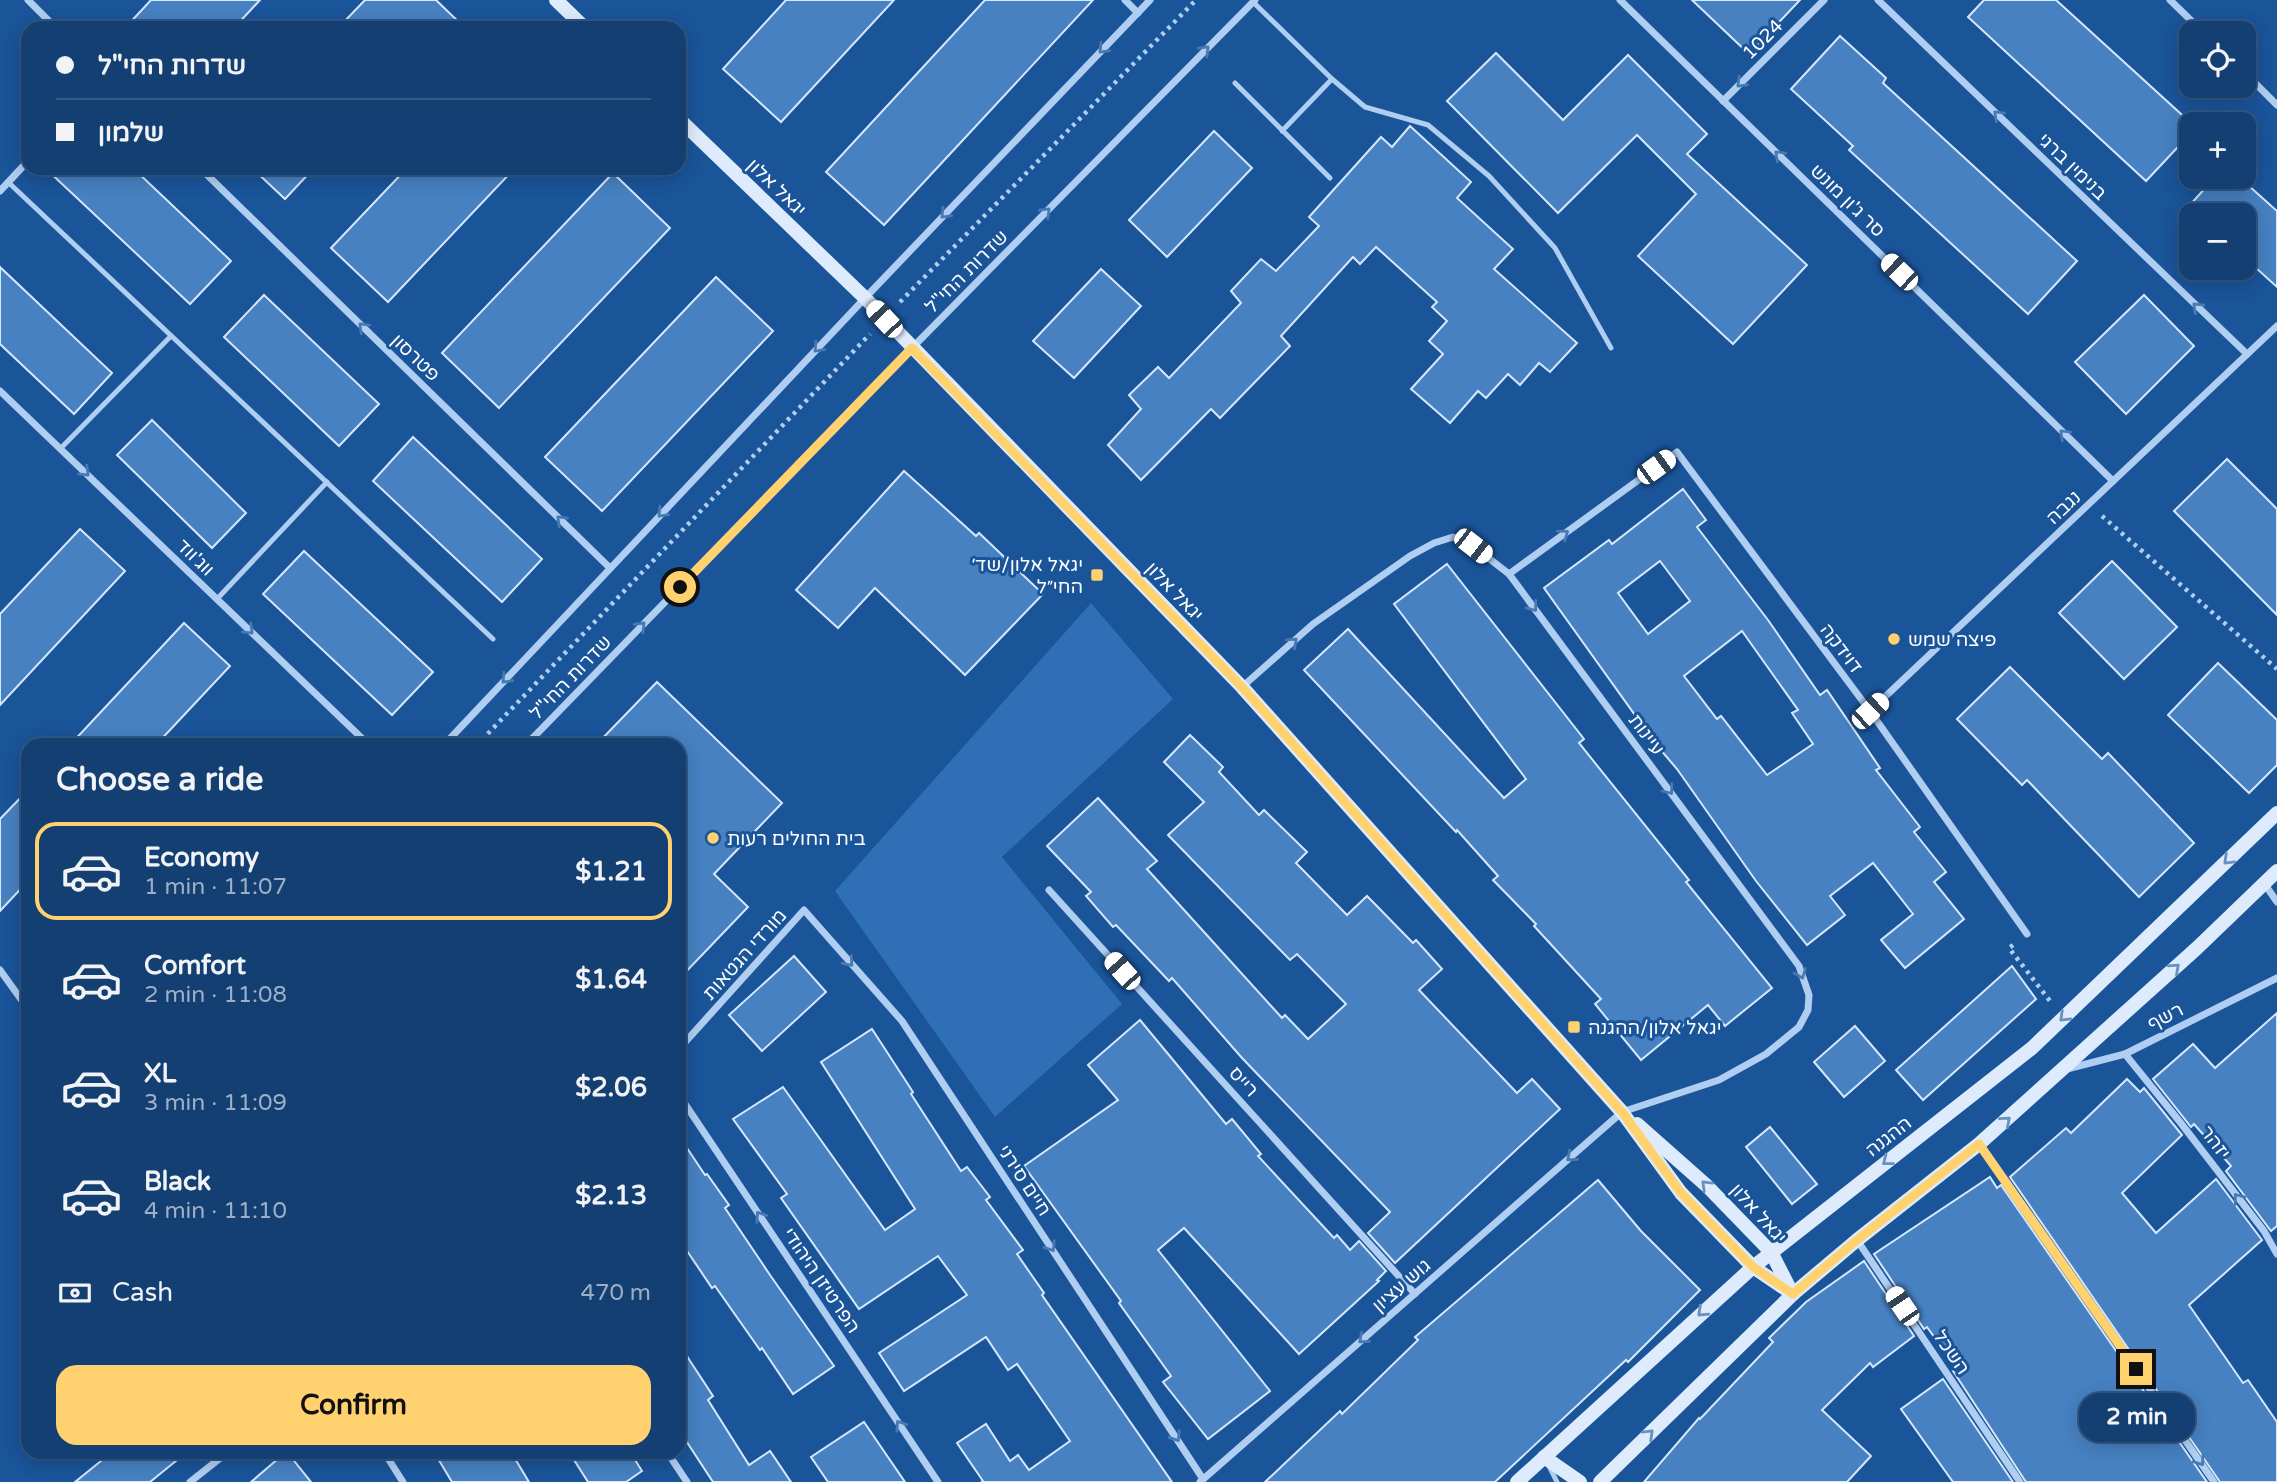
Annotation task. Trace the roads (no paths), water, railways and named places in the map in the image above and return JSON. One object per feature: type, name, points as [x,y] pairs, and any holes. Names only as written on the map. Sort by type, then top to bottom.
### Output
[{"type":"street","points":[[28,0],[49,21]]},
{"type":"street","points":[[556,0],[578,21]]},
{"type":"street","points":[[1125,0],[1138,13]]},
{"type":"street","points":[[451,738],[864,298],[1150,0]]},
{"type":"street","name":"סר ג'ון מונש","points":[[1620,0],[2113,481]]},
{"type":"street","name":"1024","points":[[1723,101],[1824,0]]},
{"type":"street","name":"בנימין ברגי","points":[[1878,0],[2247,354]]},
{"type":"street","points":[[2170,0],[2192,21]]},
{"type":"street","name":"שדרות החי\"ל","points":[[533,738],[1254,1]]},
{"type":"street","points":[[2256,84],[2277,105]]},
{"type":"street","name":"יגאל אלון","points":[[686,126],[864,298],[1242,687],[1622,1112],[1681,1193],[1753,1267],[1793,1294]]},
{"type":"street","points":[[0,191],[21,168]]},
{"type":"street","name":"פטרסון","points":[[207,175],[610,568]]},
{"type":"street","name":"נגבה","points":[[1870,711],[2277,326]]},
{"type":"street","name":"ווג'ווד","points":[[0,391],[362,738]]},
{"type":"street","name":"דוידקה","points":[[1508,574],[1677,452],[1870,711],[2027,934]]},
{"type":"street","name":"עיינות","points":[[1242,687],[1313,624],[1410,556],[1434,543],[1453,537],[1473,546],[1508,574],[1799,966],[1808,995],[1808,1010],[1799,1027],[1766,1054],[1719,1080],[1622,1112]]},
{"type":"street","name":"ההגנה","points":[[1517,1482],[1753,1267],[2032,1048],[2277,813]]},
{"type":"street","points":[[1600,1482],[1793,1294],[1979,1144],[2197,948],[2277,870]]},
{"type":"street","points":[[2264,883],[2277,902]]},
{"type":"street","name":"רייס","points":[[1049,890],[1415,1294]]},
{"type":"street","name":"מורדי הגטאות","points":[[686,1041],[804,910]]},
{"type":"street","name":"חיים סירני","points":[[804,910],[902,1021],[1202,1480]]},
{"type":"street","points":[[0,970],[21,999]]},
{"type":"street","name":"רשף","points":[[2063,1070],[2125,1054],[2277,978]]},
{"type":"street","name":"יזהר","points":[[2125,1054],[2264,1231],[2277,1254]]},
{"type":"street","name":"הפרטיזן היהודי","points":[[686,1105],[938,1482]]},
{"type":"street","name":"יגאל אלון","points":[[1622,1112],[1688,1167],[1771,1252],[1793,1294]]},
{"type":"street","name":"גוש עציון","points":[[1202,1480],[1622,1112]]},
{"type":"street","points":[[1979,1144],[2214,1482]]},
{"type":"street","name":"השכל","points":[[1857,1240],[2020,1482]]},
{"type":"street","points":[[1544,1457],[1580,1482]]},
{"type":"street","points":[[191,1482],[219,1459]]},
{"type":"street","points":[[388,1459],[403,1482]]},
{"type":"street","points":[[672,1459],[687,1482]]},
{"type":"lane","points":[[1254,1],[1364,107],[1428,125],[1489,176],[1555,248],[1611,348]]},
{"type":"lane","points":[[1282,131],[1332,79]]},
{"type":"lane","points":[[1235,83],[1330,178]]},
{"type":"lane","points":[[8,182],[493,639]]},
{"type":"lane","points":[[60,449],[171,336]]},
{"type":"lane","points":[[217,599],[327,482]]},
{"type":"lane","points":[[1544,1457],[1557,1482]]},
{"type":"place","name":"יגאל אלון/שד׳ החי״ל","points":[[1097,575]]},
{"type":"place","name":"פיצה שמש","points":[[1894,639]]},
{"type":"place","name":"בית החולים רעות","points":[[713,838]]},
{"type":"place","name":"יגאל אלון/ההגנה","points":[[1574,1027]]}]
